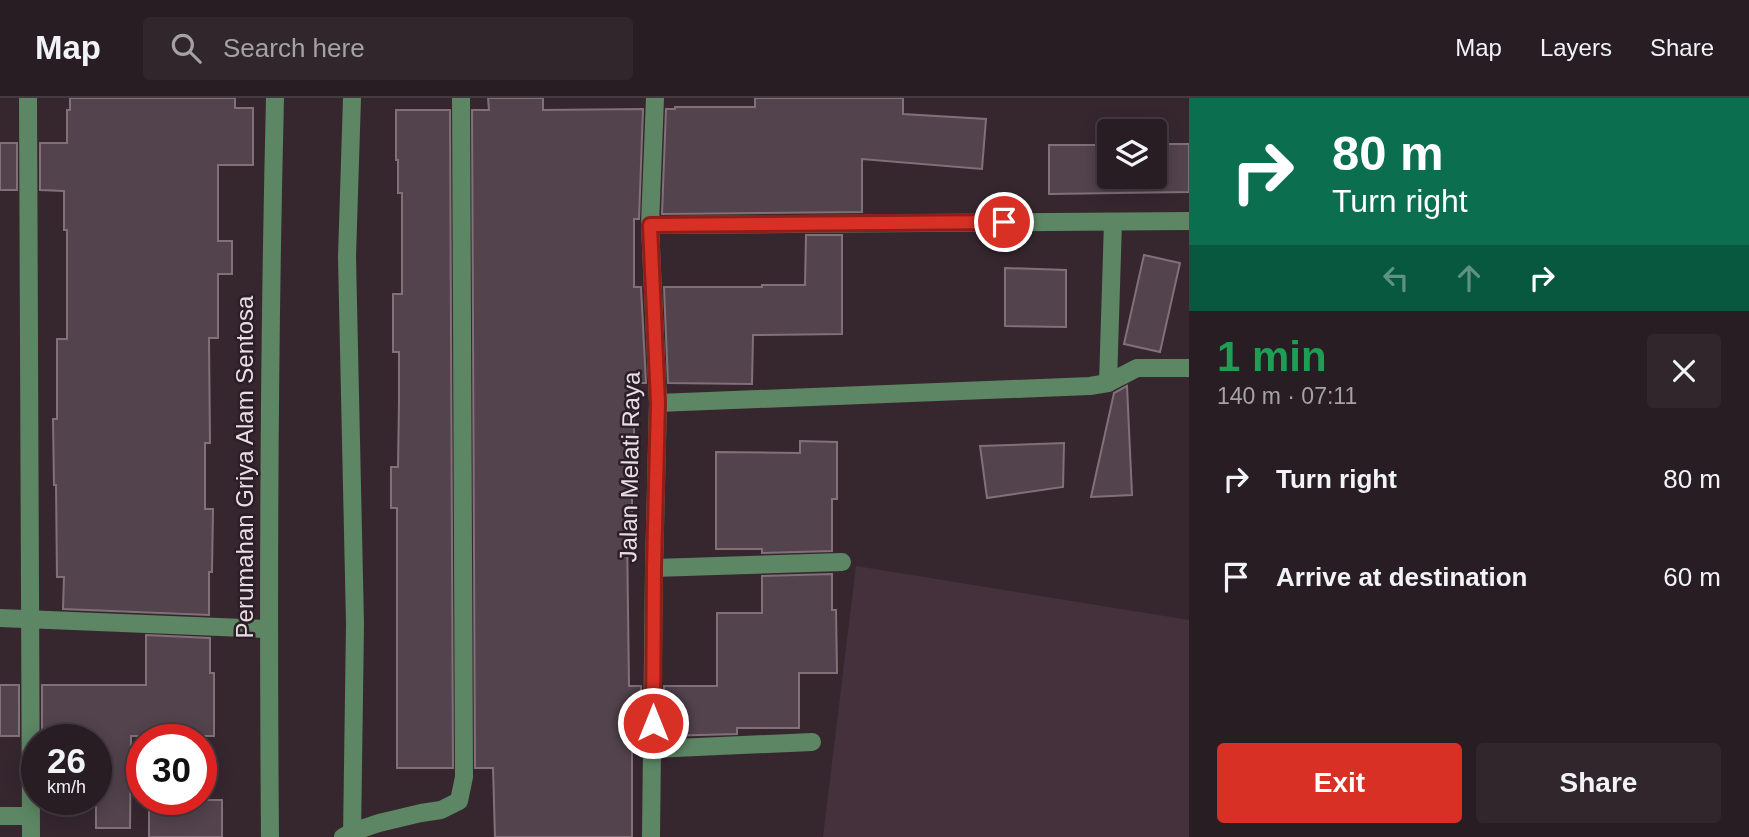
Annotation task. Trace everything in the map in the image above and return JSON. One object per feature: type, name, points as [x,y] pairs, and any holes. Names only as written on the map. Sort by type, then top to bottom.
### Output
[{"type":"street","points":[[28,98],[31,837]]},
{"type":"street","name":"Perumahan Griya Alam Sentosa","points":[[270,837],[268,629],[275,98]]},
{"type":"street","points":[[352,98],[348,257],[355,624],[349,835],[379,823],[441,810],[459,800],[464,777],[461,98]]},
{"type":"street","name":"Jalan Melati Raya","points":[[651,837],[658,403],[650,225],[655,98]]},
{"type":"street","points":[[650,225],[1189,221]]},
{"type":"street","points":[[1108,383],[1113,222]]},
{"type":"street","points":[[658,403],[1090,386],[1108,383],[1137,368],[1189,368]]},
{"type":"street","points":[[654,568],[842,562]]},
{"type":"street","points":[[0,618],[268,629]]},
{"type":"street","points":[[653,749],[812,742]]},
{"type":"street","points":[[0,816],[30,816]]},
{"type":"shaded area","points":[[856,566],[1189,620],[1189,837],[823,837]]},
{"type":"building","points":[[70,98],[235,98],[235,108],[253,108],[253,165],[218,165],[218,241],[232,241],[232,274],[218,274],[218,338],[209,338],[210,443],[205,443],[205,509],[213,509],[209,615],[63,609],[64,577],[57,577],[53,419],[57,419],[57,339],[67,339],[67,230],[64,230],[64,191],[40,190],[40,143],[67,143],[67,110],[70,110]]},
{"type":"building","points":[[488,98],[543,98],[543,110],[643,109],[639,219],[634,219],[634,287],[641,287],[646,383],[634,383],[634,455],[638,455],[638,493],[632,492],[632,533],[627,533],[629,686],[641,686],[641,736],[632,736],[632,837],[495,837],[493,768],[475,768],[472,110],[489,110]]},
{"type":"building","points":[[755,98],[903,98],[903,114],[986,119],[982,169],[862,159],[862,212],[662,214],[666,109],[755,107]]},
{"type":"building","points":[[396,110],[450,110],[453,768],[397,768],[397,508],[391,508],[391,467],[398,467],[399,352],[393,352],[393,294],[402,294],[402,193],[398,193]]},
{"type":"building","points":[[0,143],[17,143],[17,190],[0,190]]},
{"type":"building","points":[[1167,144],[1189,144],[1189,192],[1049,194],[1049,145],[1097,145],[1097,189],[1167,189]]},
{"type":"building","points":[[806,235],[842,235],[842,334],[753,335],[752,384],[668,383],[664,287],[805,285]]},
{"type":"building","points":[[1144,255],[1180,263],[1160,352],[1124,344]]},
{"type":"building","points":[[1005,268],[1066,270],[1066,327],[1005,326]]},
{"type":"building","points":[[1127,386],[1132,495],[1091,497],[1114,393]]},
{"type":"building","points":[[800,441],[837,442],[837,499],[832,499],[832,551],[762,553],[762,549],[716,549],[716,452],[800,453]]},
{"type":"building","points":[[1064,443],[1063,487],[987,498],[980,446]]},
{"type":"building","points":[[832,574],[832,610],[836,610],[837,673],[799,673],[799,728],[737,728],[737,734],[663,736],[664,686],[717,686],[717,613],[762,613],[762,576]]},
{"type":"building","points":[[146,635],[210,638],[210,673],[214,673],[214,724],[126,724],[126,815],[130,815],[130,828],[96,828],[96,815],[112,815],[112,724],[42,724],[42,685],[146,685]]},
{"type":"building","points":[[0,685],[19,685],[19,736],[0,736]]},
{"type":"building","points":[[217,800],[222,800],[222,837],[149,837],[149,815],[217,815]]},
{"type":"route","points":[[653,723],[658,403],[650,225],[1004,222]]}]
